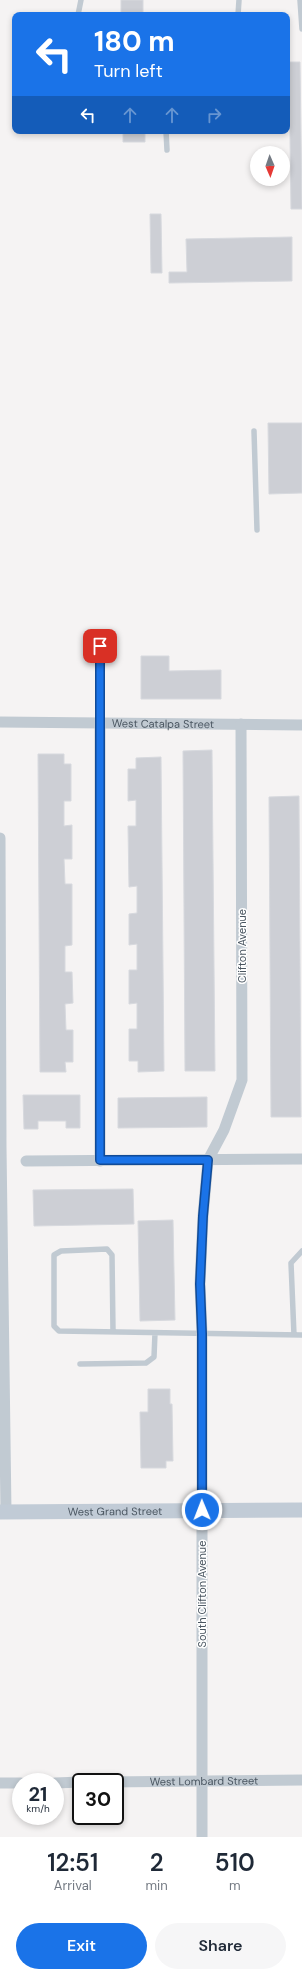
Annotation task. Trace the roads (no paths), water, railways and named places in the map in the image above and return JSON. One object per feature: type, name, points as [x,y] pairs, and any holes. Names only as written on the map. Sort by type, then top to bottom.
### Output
[{"type":"main road","name":"West Grand Street","points":[[3,1512],[302,1510]]},
{"type":"street","name":"West Catalpa Street","points":[[0,722],[302,725]]},
{"type":"street","points":[[100,723],[100,1160]]},
{"type":"street","name":"Clifton Avenue","points":[[208,1160],[224,1130],[242,1080],[241,724]]},
{"type":"street","points":[[0,838],[0,1147],[3,1512]]},
{"type":"street","points":[[26,1161],[302,1158]]},
{"type":"street","name":"South Clifton Avenue","points":[[202,1837],[202,1334],[200,1284],[203,1216],[208,1160]]},
{"type":"street","name":"West Lombard Street","points":[[124,1782],[302,1780]]},
{"type":"street","points":[[0,1783],[12,1783]]},
{"type":"lane","points":[[79,12],[81,0]]},
{"type":"lane","points":[[238,12],[239,0]]},
{"type":"lane","points":[[300,0],[302,29]]},
{"type":"lane","points":[[166,134],[167,150]]},
{"type":"lane","points":[[254,430],[257,530]]},
{"type":"lane","points":[[100,646],[100,723]]},
{"type":"lane","points":[[113,1331],[112,1255],[107,1249],[61,1251],[54,1255],[54,1326],[59,1331],[202,1334],[302,1334]]},
{"type":"lane","points":[[294,1335],[291,1263],[302,1251]]},
{"type":"lane","points":[[80,1364],[146,1363],[154,1356],[155,1333]]}]
